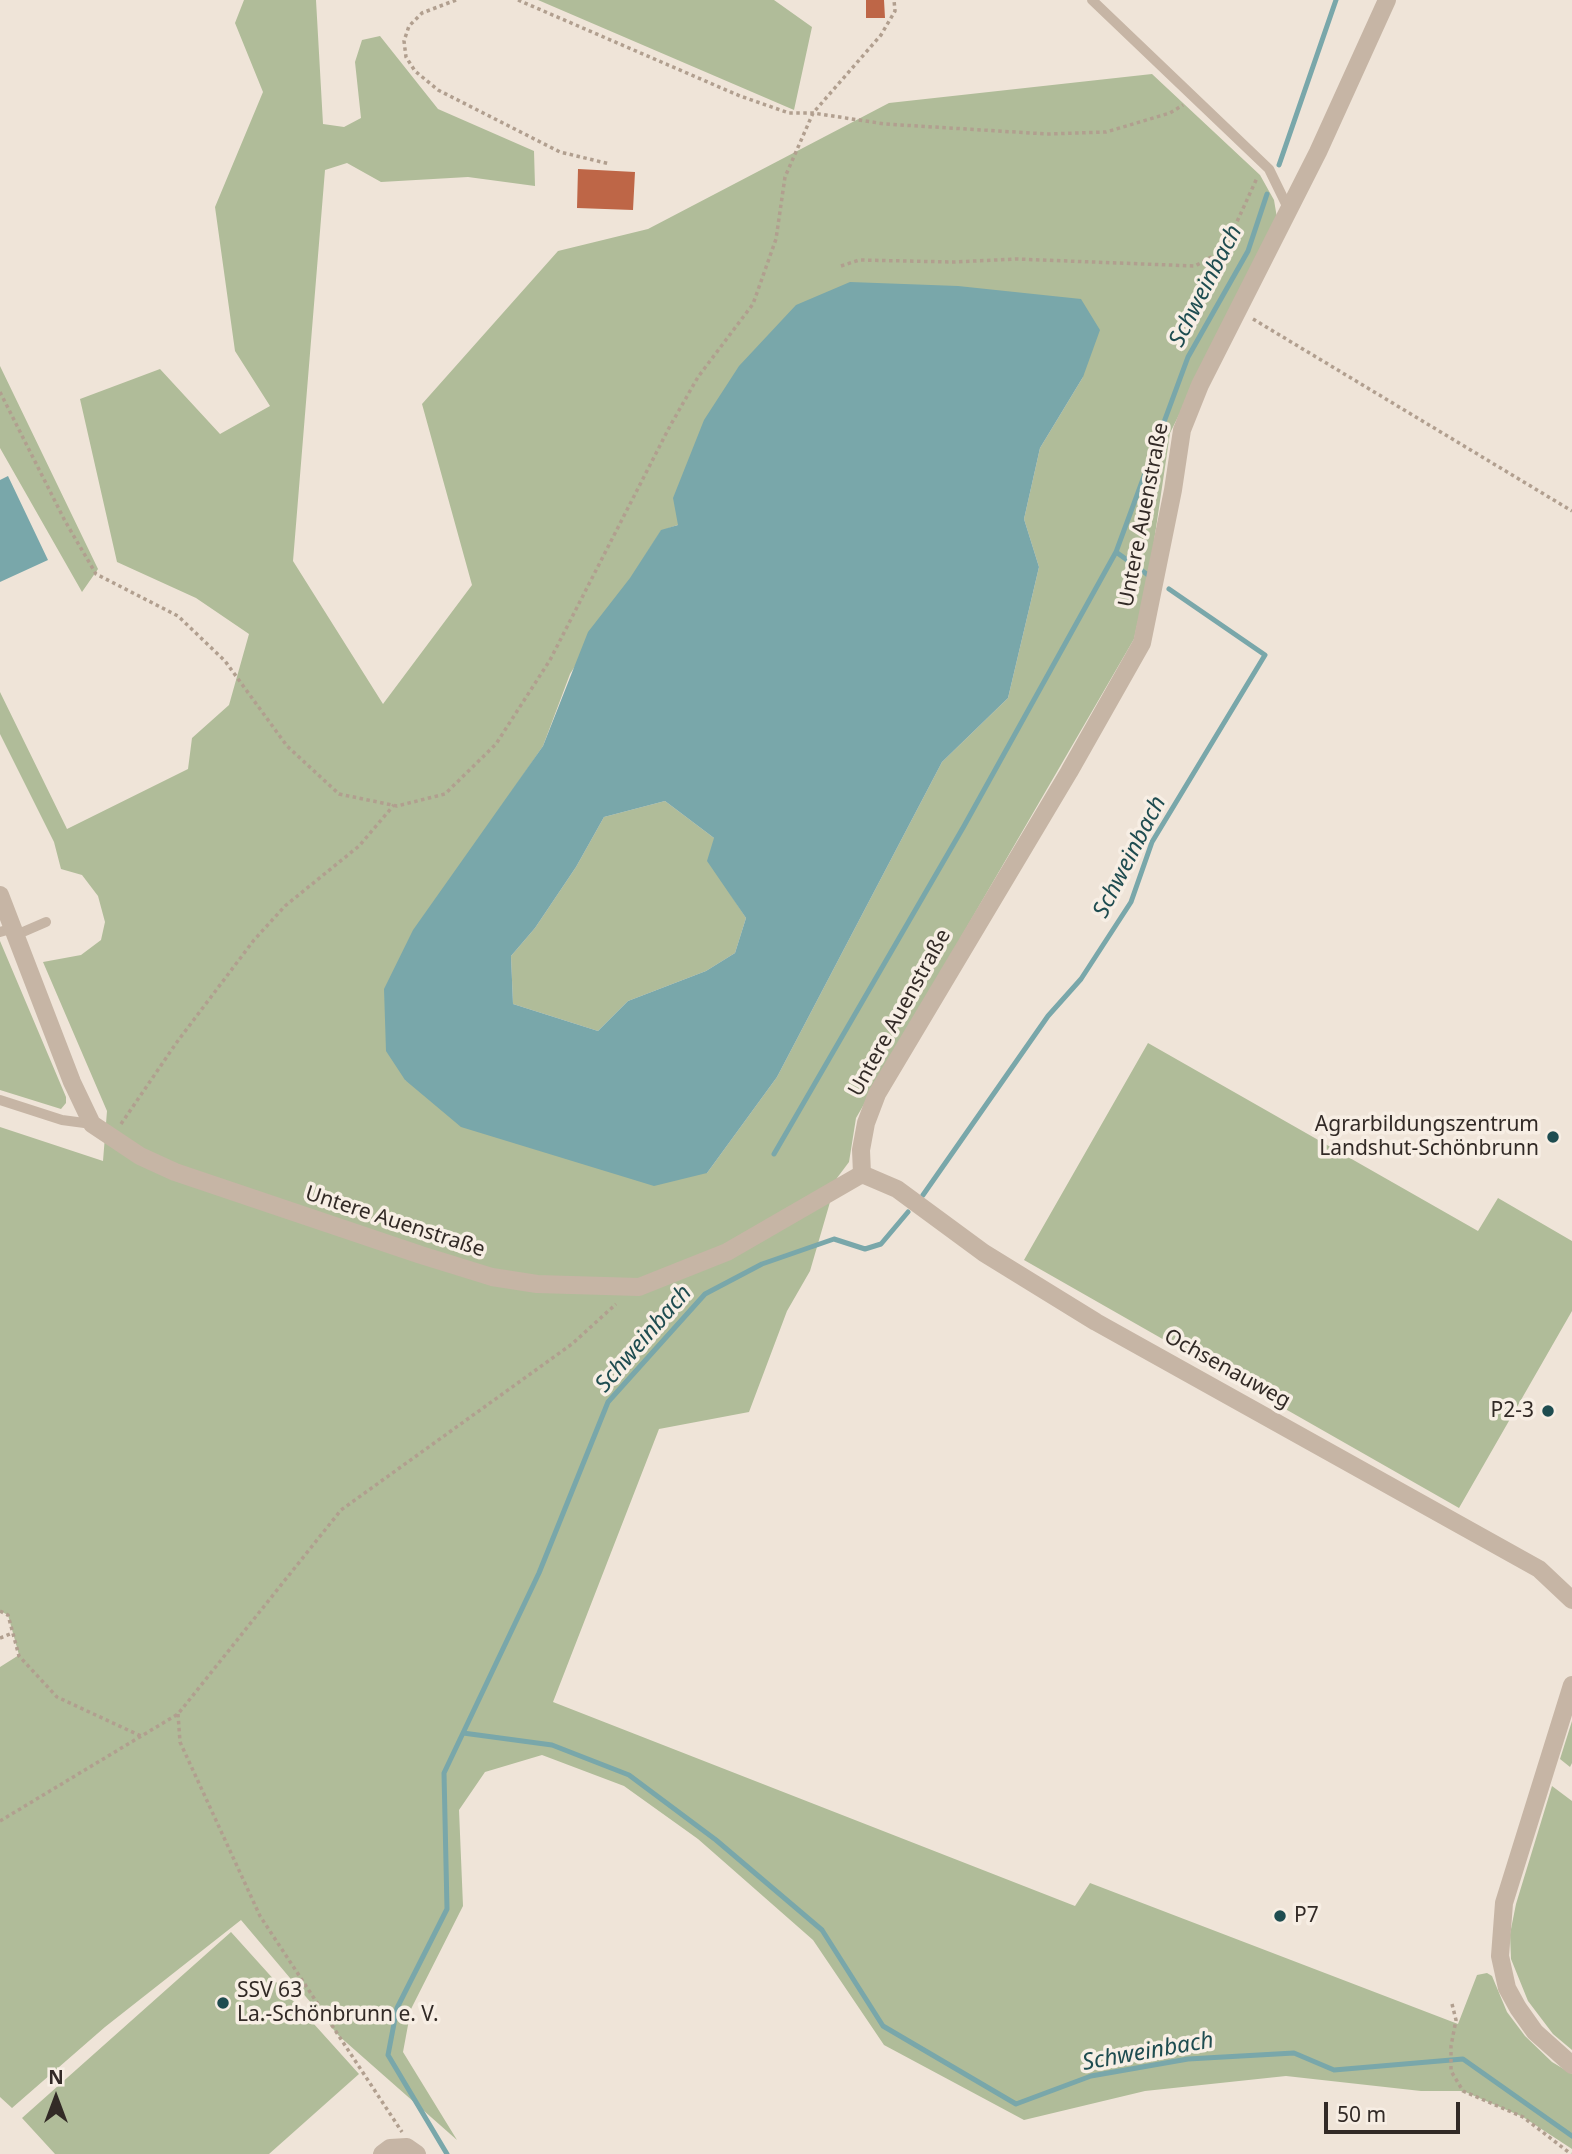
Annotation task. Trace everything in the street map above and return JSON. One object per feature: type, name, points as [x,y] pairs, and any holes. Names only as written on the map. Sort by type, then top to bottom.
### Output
[{"type":"street","name":"Untere Auenstraße","points":[[92,1124],[140,1156],[175,1172],[492,1277],[551,1285],[639,1287],[727,1252],[862,1174],[866,1123],[877,1094],[1069,772],[1142,643],[1182,430],[1200,384],[1387,0]]},
{"type":"street","points":[[0,895],[10,932],[92,1124]]},
{"type":"street","name":"Ochsenauweg","points":[[862,1174],[897,1189],[984,1253],[1096,1322],[1539,1569],[1572,1600]]},
{"type":"street","points":[[1572,1685],[1504,1903],[1500,1956],[1507,1988],[1518,2008],[1535,2032],[1572,2065]]},
{"type":"street","points":[[382,2154],[390,2148],[412,2150]]},
{"type":"lane","points":[[1092,0],[1264,163],[1288,208]]},
{"type":"lane","points":[[10,932],[46,922]]},
{"type":"lane","points":[[0,1100],[62,1120],[92,1124]]},
{"type":"path","points":[[456,0],[422,13],[408,26],[404,41],[406,57],[415,71],[438,90],[560,152],[610,164]]},
{"type":"path","points":[[517,0],[740,96],[789,113],[813,113],[885,124],[1059,133],[1106,132],[1170,113],[1195,99]]},
{"type":"path","points":[[0,392],[65,521],[96,574],[178,616],[225,661],[287,746],[339,794],[394,805],[445,794],[496,744],[550,660],[670,426],[698,377],[753,304],[776,239],[785,177],[813,113],[881,35],[895,12],[894,0]]},
{"type":"path","points":[[841,266],[859,261],[953,262],[1016,259],[1195,266],[1224,250],[1264,163]]},
{"type":"path","points":[[1237,310],[1572,510]]},
{"type":"path","points":[[111,1137],[177,1042],[254,940],[285,906],[359,846],[394,805]]},
{"type":"path","points":[[0,1821],[178,1714],[341,1510],[572,1344],[598,1317],[639,1287]]},
{"type":"path","points":[[0,1611],[8,1615],[19,1656],[57,1697],[143,1737]]},
{"type":"path","points":[[0,1638],[13,1633]]},
{"type":"path","points":[[178,1714],[180,1742],[260,1916],[412,2150]]},
{"type":"path","points":[[1452,2004],[1456,2020],[1451,2046],[1451,2071],[1463,2091],[1524,2117],[1571,2154]]},
{"type":"green space","points":[[244,0],[316,0],[323,124],[344,127],[361,118],[355,62],[362,40],[380,36],[438,109],[534,151],[535,186],[468,177],[381,182],[347,163],[325,170],[293,561],[383,704],[472,585],[422,404],[558,251],[648,229],[889,103],[1152,74],[1260,175],[1274,200],[1277,218],[1170,433],[1151,562],[1134,639],[856,1118],[849,1162],[837,1178],[810,1271],[787,1311],[749,1412],[659,1429],[553,1702],[1075,1906],[1090,1883],[1458,2024],[1477,1975],[1487,1973],[1492,1976],[1507,2012],[1525,2036],[1552,2062],[1572,2074],[1572,2149],[1523,2117],[1463,2091],[1421,2091],[1286,2076],[1145,2091],[1024,2120],[884,2045],[813,1940],[698,1839],[624,1786],[542,1755],[485,1772],[459,1810],[463,1906],[411,2009],[403,2052],[457,2140],[339,2036],[241,1920],[105,2027],[12,2108],[0,2097],[0,1667],[19,1655],[8,1615],[0,1611],[0,1127],[103,1161],[107,1111],[43,962],[81,955],[101,940],[105,922],[98,896],[82,875],[61,869],[54,842],[0,734],[0,692],[67,829],[188,769],[192,738],[229,705],[249,634],[196,598],[117,562],[80,399],[160,369],[220,434],[270,406],[235,351],[215,207],[263,92],[235,23]],"holes":[[[1083,377],[1040,448],[1024,519],[1039,567],[1008,698],[942,762],[777,1077],[707,1173],[405,1080],[493,819],[543,746],[570,674],[661,531]]]},
{"type":"green space","points":[[538,0],[774,0],[812,27],[794,110]]},
{"type":"green space","points":[[0,366],[98,569],[82,592],[0,448]]},
{"type":"green space","points":[[665,801],[714,838],[729,892],[746,918],[735,953],[706,971],[628,1001],[598,1031],[513,1004],[511,956],[535,928],[576,867],[604,817]]},
{"type":"green space","points":[[0,941],[66,1097],[66,1103],[61,1109],[0,1090]]},
{"type":"green space","points":[[1148,1043],[1478,1231],[1498,1198],[1572,1241],[1572,1311],[1459,1508],[1024,1260]]},
{"type":"green space","points":[[1572,1721],[1572,1763],[1570,1767],[1560,1759]]},
{"type":"green space","points":[[1552,1786],[1572,1801],[1572,2050],[1553,2034],[1528,2001],[1511,1959],[1510,1934],[1516,1904]]},
{"type":"green space","name":"SSV 63 La.-Schönbrunn e. V.","points":[[231,1932],[359,2074],[269,2154],[55,2154],[22,2118]]},
{"type":"water","points":[[850,282],[958,286],[1081,299],[1100,330],[1083,377],[1040,448],[1024,519],[1039,567],[1008,698],[942,762],[777,1077],[707,1173],[654,1186],[461,1127],[405,1080],[386,1051],[384,989],[413,930],[543,746],[588,632],[630,578],[661,530],[678,525],[673,498],[704,420],[739,366],[796,305]],"holes":[[[665,801],[714,838],[707,861],[746,918],[735,953],[706,971],[628,1001],[598,1031],[513,1004],[511,956],[535,928],[576,867],[604,817]]]},
{"type":"water","points":[[8,476],[48,560],[0,582],[0,480]]},
{"type":"building","points":[[866,0],[884,0],[885,18],[866,18]]},
{"type":"building","points":[[578,169],[635,172],[633,210],[577,208]]},
{"type":"waterway","name":"Schweinbach","points":[[1279,165],[1336,0]]},
{"type":"waterway","name":"Schweinbach","points":[[774,1154],[964,826],[1116,552],[1188,357],[1248,251],[1267,194]]},
{"type":"waterway","name":"Schweinbach","points":[[1116,552],[1148,575]]},
{"type":"waterway","name":"Schweinbach","points":[[923,1195],[1048,1016],[1081,979],[1131,902],[1152,842],[1265,655],[1169,589]]},
{"type":"waterway","name":"Schweinbach","points":[[447,2154],[388,2055],[397,2008],[447,1909],[444,1773],[539,1573],[608,1402],[705,1294],[762,1264],[834,1239],[865,1249],[881,1244],[908,1212]]},
{"type":"waterway","name":"Schweinbach","points":[[463,1733],[552,1745],[629,1775],[716,1840],[822,1930],[883,2026],[1016,2104],[1091,2076],[1188,2059],[1294,2053],[1334,2070],[1463,2059],[1572,2136]]},
{"type":"place","name":"Agrarbildungszentrum Landshut-Schönbrunn","points":[[1553,1137]]},
{"type":"place","name":"P2-3","points":[[1548,1411]]},
{"type":"place","name":"P7","points":[[1280,1916]]},
{"type":"place","name":"SSV 63 La.-Schönbrunn e. V.","points":[[223,2003]]}]
